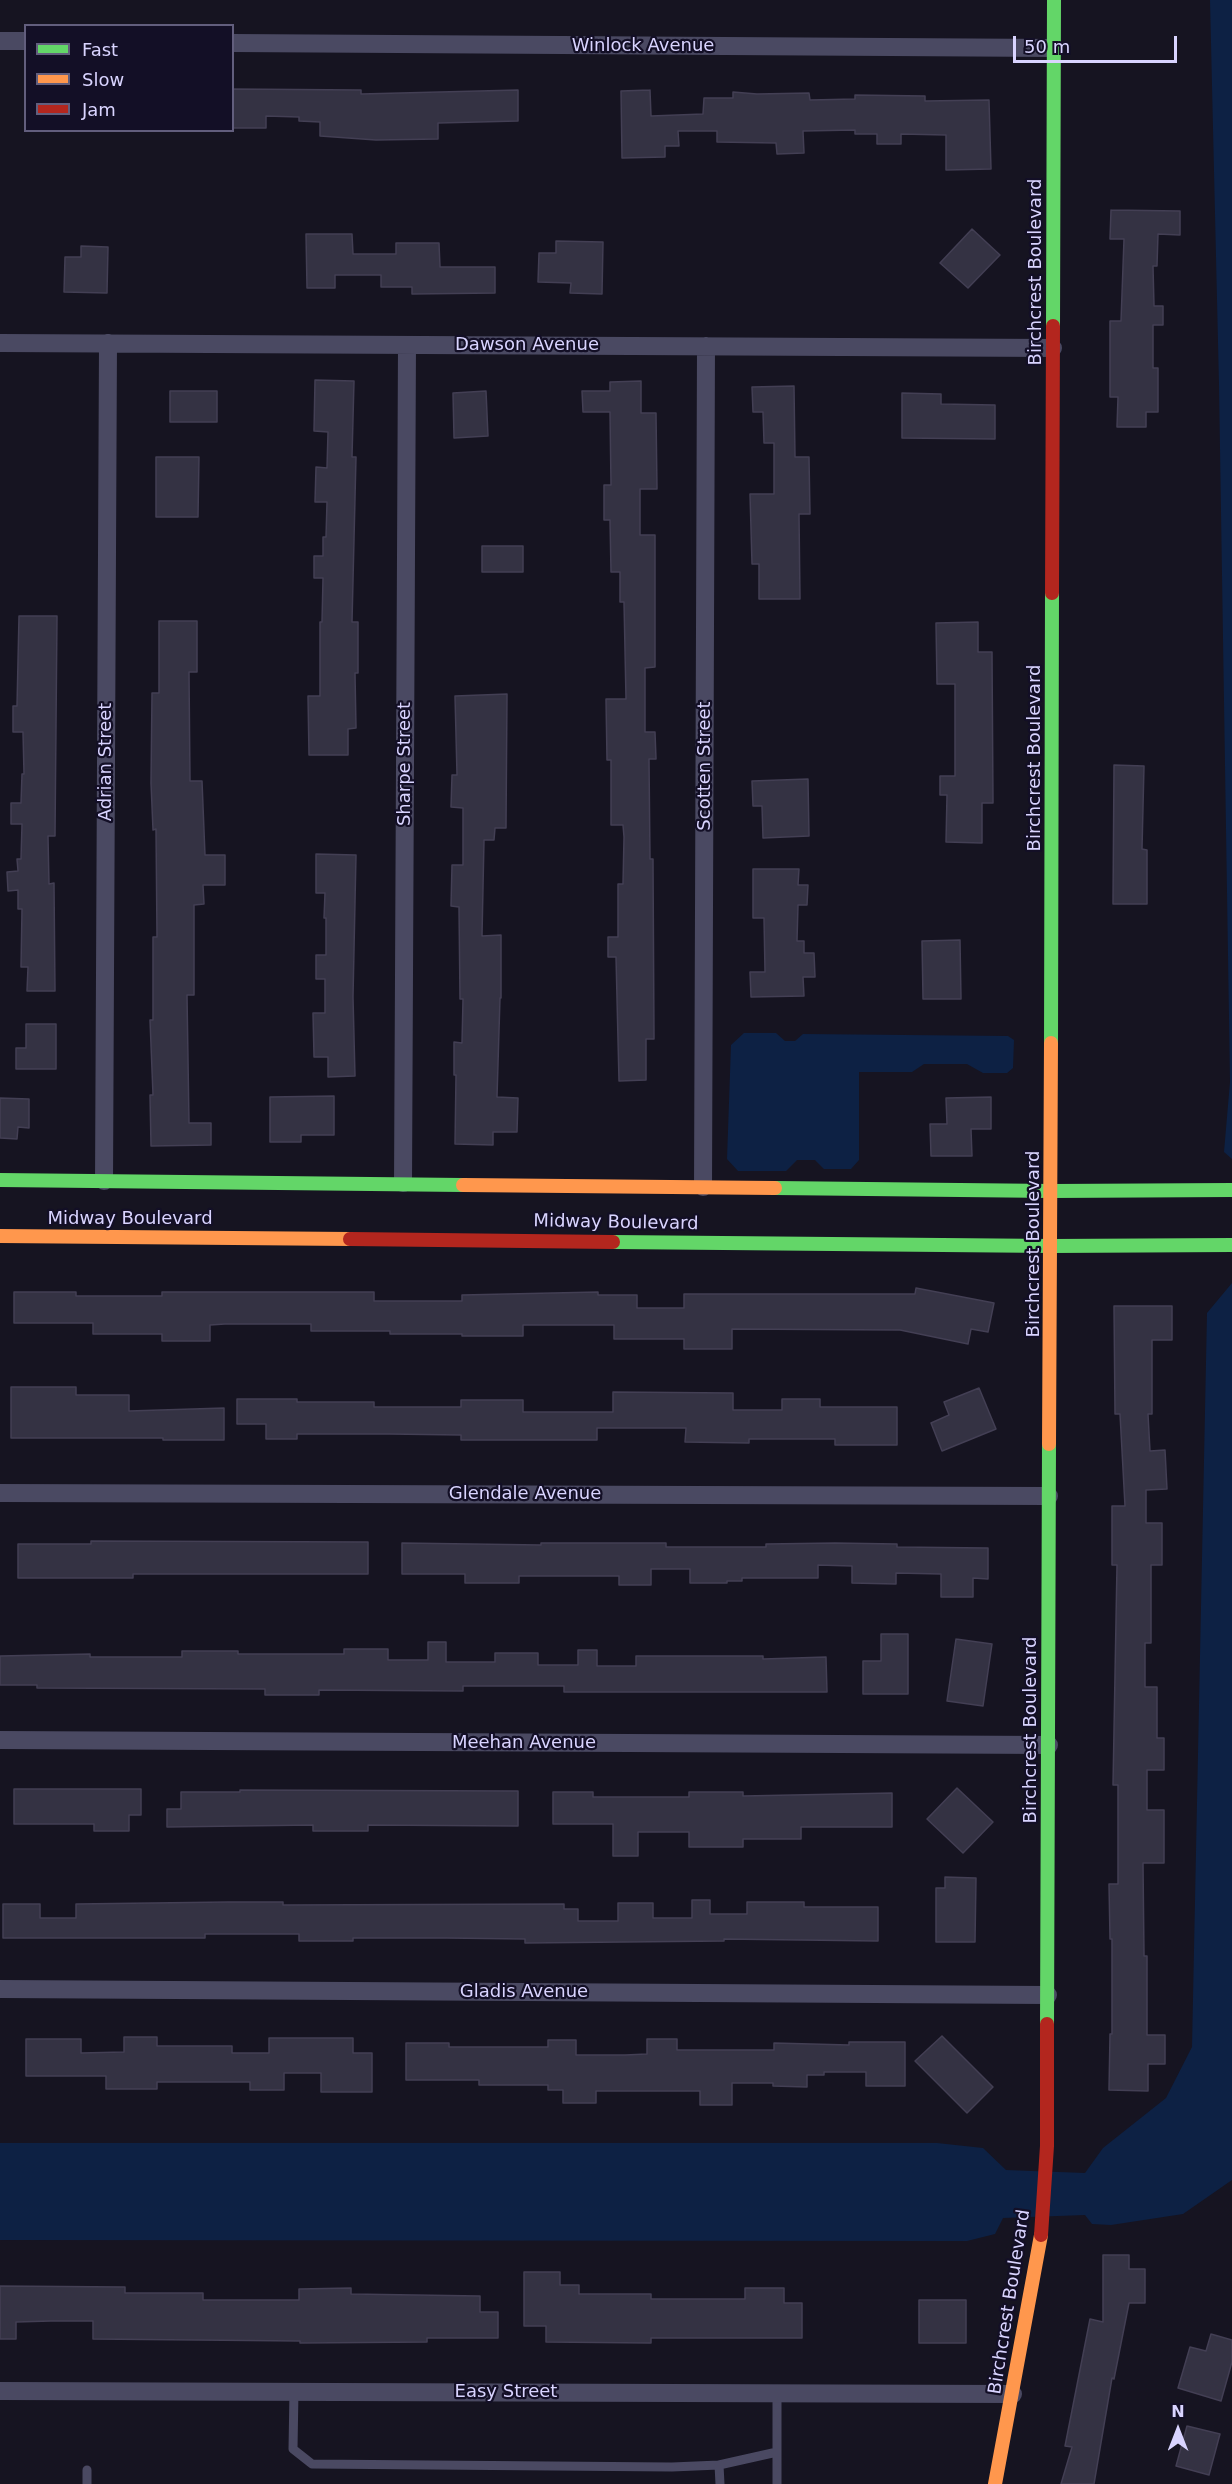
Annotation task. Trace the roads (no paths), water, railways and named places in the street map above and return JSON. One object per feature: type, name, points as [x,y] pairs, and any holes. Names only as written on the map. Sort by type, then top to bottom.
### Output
[{"type":"street","name":"Birchcrest Boulevard","points":[[994,2484],[1040,2246],[1047,2146],[1052,1246],[1054,0]]},
{"type":"street","points":[[0,41],[24,41]]},
{"type":"street","name":"Winlock Avenue","points":[[234,43],[1054,48]]},
{"type":"street","name":"Dawson Avenue","points":[[0,343],[1053,348]]},
{"type":"street","name":"Adrian Street","points":[[104,1181],[108,343]]},
{"type":"street","name":"Sharpe Street","points":[[403,1183],[407,345]]},
{"type":"street","name":"Scotten Street","points":[[703,1187],[706,346]]},
{"type":"street","name":"Midway Boulevard","points":[[0,1180],[1052,1191],[1232,1190]]},
{"type":"street","name":"Midway Boulevard","points":[[0,1236],[1052,1246],[1232,1245]]},
{"type":"street","name":"Glendale Avenue","points":[[0,1492],[1049,1496]]},
{"type":"street","name":"Meehan Avenue","points":[[0,1740],[1049,1745]]},
{"type":"street","name":"Gladis Avenue","points":[[0,1989],[1048,1995]]},
{"type":"street","name":"Easy Street","points":[[0,2391],[1013,2394]]},
{"type":"lane","points":[[294,2391],[293,2449],[312,2464],[672,2468],[719,2464],[777,2451]]},
{"type":"lane","points":[[777,2393],[777,2484]]},
{"type":"lane","points":[[719,2464],[720,2484]]},
{"type":"lane","points":[[87,2470],[87,2484]]},
{"type":"water","points":[[1210,0],[1232,0],[1232,1159],[1224,1152],[1230,1082],[1219,385]]},
{"type":"water","points":[[744,1033],[776,1033],[785,1041],[795,1041],[803,1034],[1008,1036],[1014,1040],[1013,1068],[1007,1073],[983,1073],[967,1064],[924,1064],[912,1072],[859,1072],[859,1160],[851,1169],[824,1169],[815,1160],[797,1160],[786,1171],[738,1171],[727,1159],[731,1045]]},
{"type":"water","points":[[1232,1283],[1232,2180],[1183,2214],[1111,2225],[1092,2224],[1085,2215],[1003,2218],[995,2234],[967,2241],[0,2240],[0,2143],[937,2143],[983,2148],[1006,2170],[1085,2173],[1103,2148],[1166,2098],[1192,2047],[1207,1313]]}]
